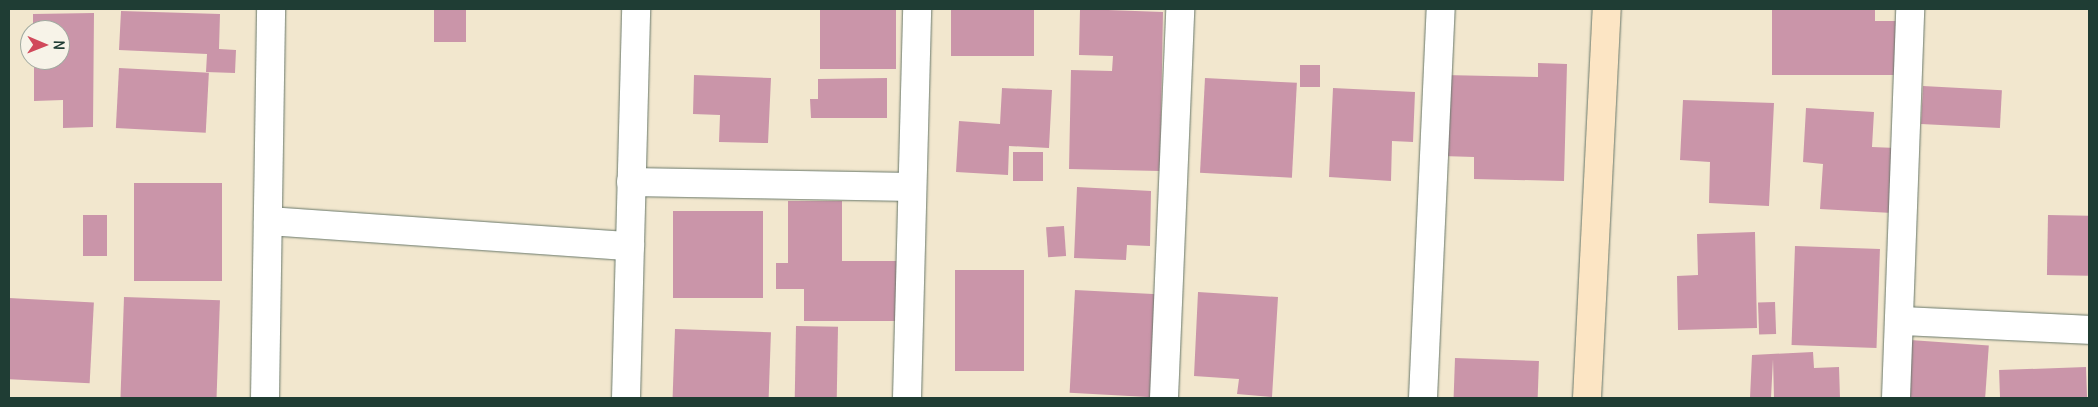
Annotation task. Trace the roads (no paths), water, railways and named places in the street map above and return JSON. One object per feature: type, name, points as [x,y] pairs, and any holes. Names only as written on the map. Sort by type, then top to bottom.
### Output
[{"type":"street","points":[[265,398],[271,9]]},
{"type":"street","points":[[626,398],[636,9]]},
{"type":"street","points":[[907,398],[917,9]]},
{"type":"street","points":[[1164,398],[1180,9]]},
{"type":"street","points":[[1423,398],[1441,9]]},
{"type":"street","points":[[1587,398],[1608,9]]},
{"type":"street","points":[[1896,398],[1901,320],[1910,9]]},
{"type":"street","points":[[632,182],[912,187]]},
{"type":"street","points":[[268,221],[630,246]]},
{"type":"street","points":[[1901,320],[2089,330]]}]
